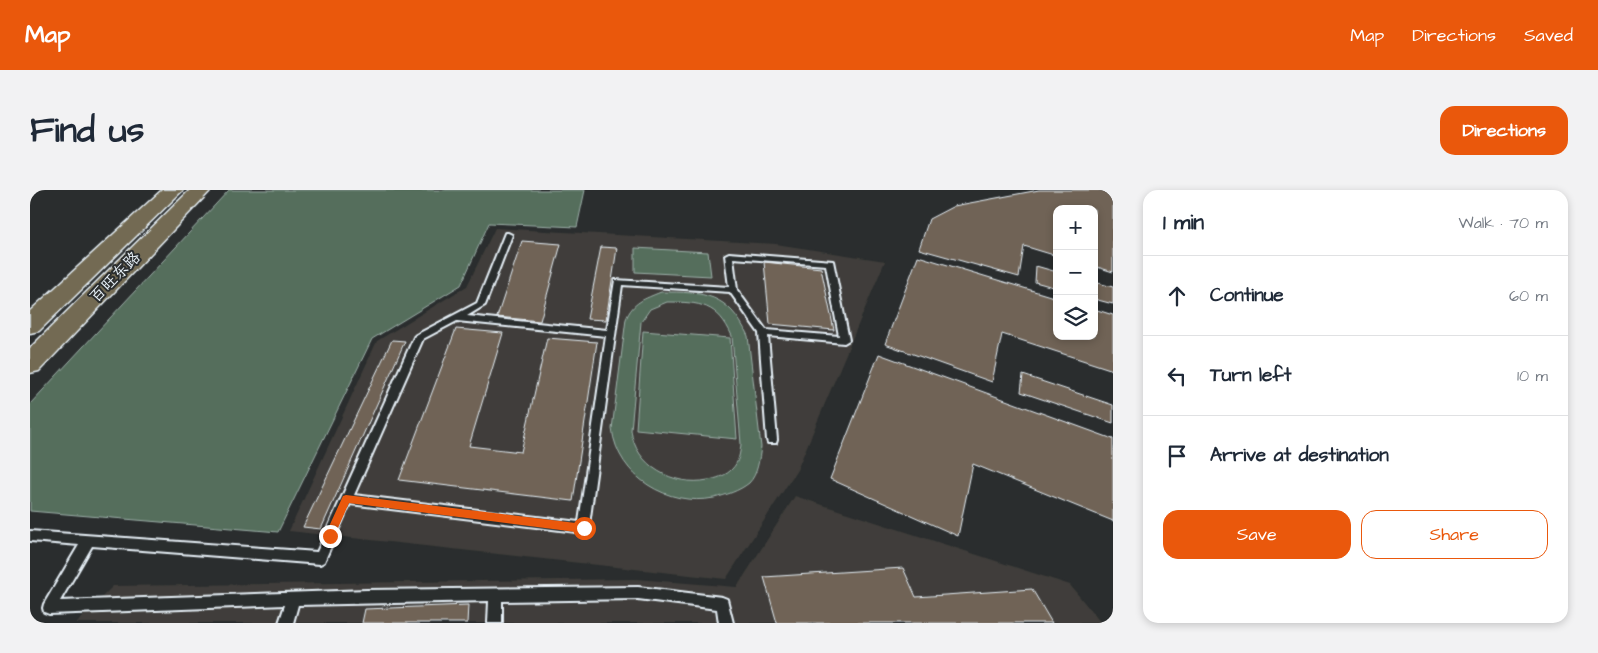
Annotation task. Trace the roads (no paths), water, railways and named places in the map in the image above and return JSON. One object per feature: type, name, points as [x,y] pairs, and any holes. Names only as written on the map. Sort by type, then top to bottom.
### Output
[{"type":"main road","name":"百旺东路","points":[[30,325],[173,190]]},
{"type":"main road","name":"百旺东路","points":[[30,364],[201,190]]},
{"type":"lane","points":[[30,536],[320,558],[419,336],[481,305],[508,235]]},
{"type":"lane","points":[[763,333],[844,340],[830,263],[729,255],[733,290],[763,333],[772,440]]},
{"type":"lane","points":[[346,499],[584,528],[618,282],[733,290]]},
{"type":"lane","points":[[455,318],[611,333]]},
{"type":"lane","points":[[89,540],[49,608],[292,599],[638,593],[722,603],[726,623]]},
{"type":"lane","points":[[495,623],[496,595]]},
{"type":"lane","points":[[286,623],[292,599]]}]
